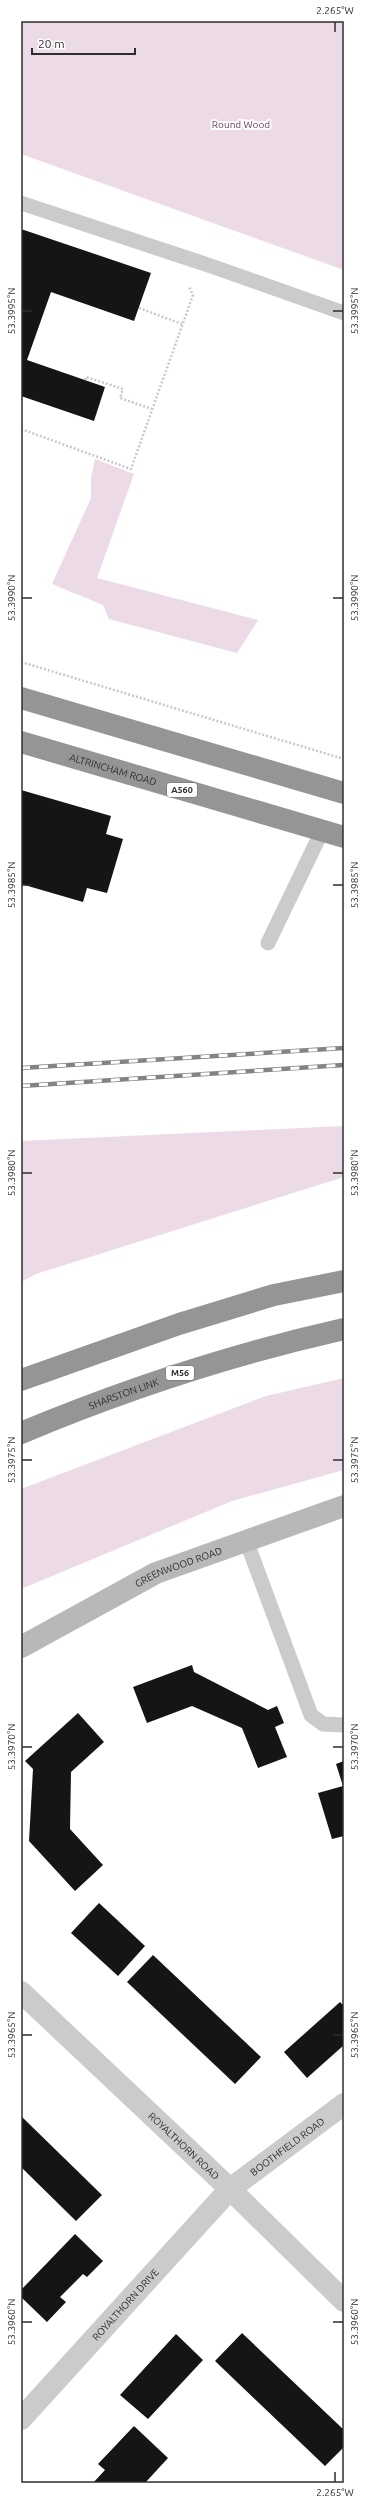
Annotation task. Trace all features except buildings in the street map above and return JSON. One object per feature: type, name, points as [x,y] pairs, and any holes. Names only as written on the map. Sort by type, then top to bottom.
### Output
[{"type":"highway","points":[[21,698],[344,793]]},
{"type":"highway","name":"ALTRINCHAM ROAD","points":[[21,742],[344,837]]},
{"type":"highway","points":[[21,1380],[85,1356],[186,1322],[274,1295],[344,1281]]},
{"type":"highway","name":"SHARSTON LINK","points":[[21,1433],[189,1370],[282,1343],[344,1329]]},
{"type":"street","name":"GREENWOOD ROAD","points":[[21,1647],[156,1573],[344,1506]]},
{"type":"street","name":"ROYALTHORN ROAD","points":[[21,1992],[230,2189],[344,2302]]},
{"type":"street","name":"BOOTHFIELD ROAD","points":[[230,2189],[344,2104]]},
{"type":"street","name":"ROYALTHORN DRIVE","points":[[21,2419],[230,2189]]},
{"type":"lane","points":[[21,204],[214,267],[344,313]]},
{"type":"lane","points":[[268,943],[322,831]]},
{"type":"lane","points":[[246,1540],[311,1715],[323,1724],[344,1725]]},
{"type":"path","points":[[21,429],[131,469],[192,295],[186,281]]},
{"type":"path","points":[[139,308],[182,324]]},
{"type":"path","points":[[85,380],[86,377],[123,389],[120,398],[152,409]]},
{"type":"path","points":[[21,662],[344,759]]},
{"type":"green space","name":"Round Wood","points":[[21,21],[344,21],[344,270],[21,154]]},
{"type":"green space","points":[[95,459],[134,474],[97,578],[258,620],[237,653],[109,619],[103,605],[52,584],[91,498],[91,478]]},
{"type":"green space","points":[[344,1126],[344,1177],[36,1274],[21,1282],[21,1141]]},
{"type":"green space","points":[[344,1378],[344,1470],[232,1501],[21,1589],[21,1489],[266,1396]]},
{"type":"railway","points":[[21,1068],[344,1048]]},
{"type":"railway","points":[[21,1086],[344,1065]]}]
